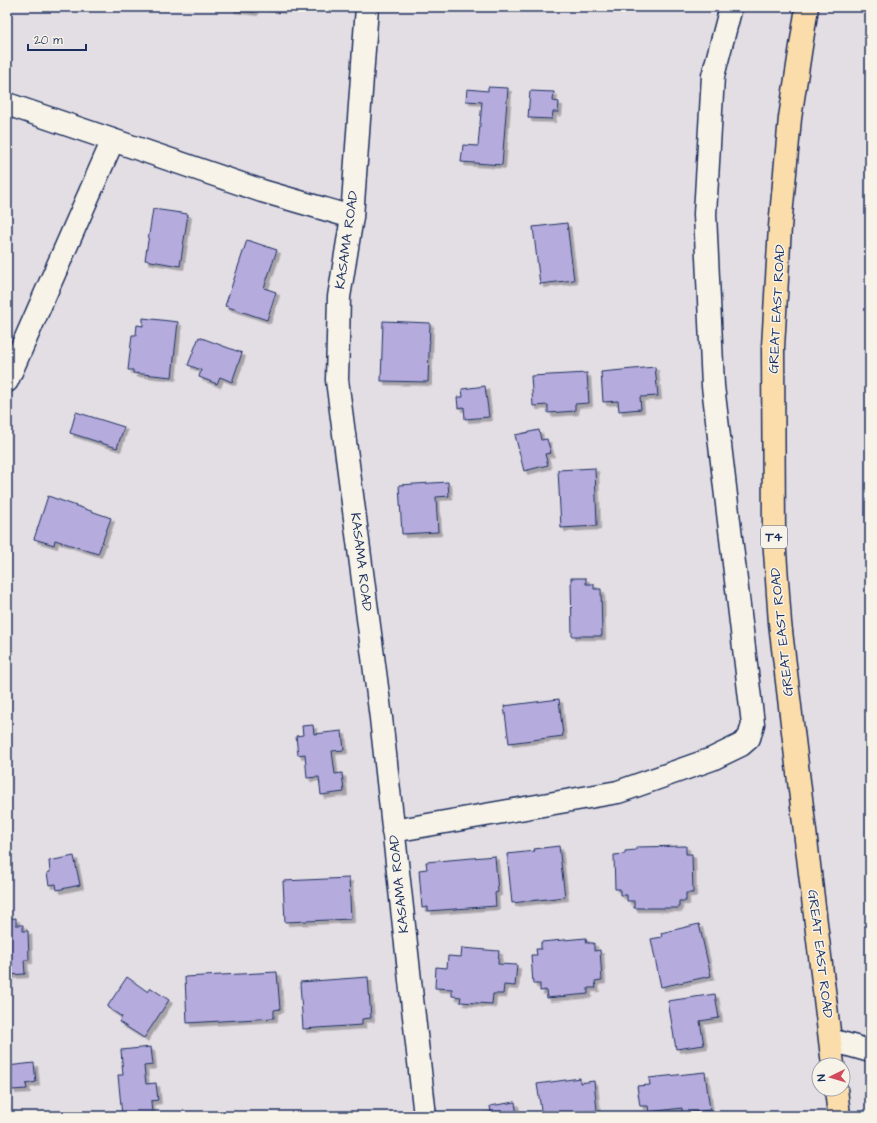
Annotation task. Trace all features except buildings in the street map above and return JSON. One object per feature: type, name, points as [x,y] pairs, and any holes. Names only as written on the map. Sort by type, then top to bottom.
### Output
[{"type":"highway","name":"GREAT EAST ROAD","points":[[807,7],[790,118],[780,235],[773,347],[774,537],[780,623],[832,1057]]},
{"type":"highway","points":[[837,1097],[839,1116]]},
{"type":"street","name":"KASAMA ROAD","points":[[367,7],[352,217],[339,297],[337,380],[381,718],[425,1116]]},
{"type":"street","points":[[393,831],[618,792],[712,759],[741,745],[749,738],[753,724],[713,386],[705,214],[713,76],[731,7]]},
{"type":"street","points":[[7,104],[262,191],[352,217]]},
{"type":"street","points":[[7,381],[113,140]]},
{"type":"street","points":[[831,1040],[870,1051]]}]
